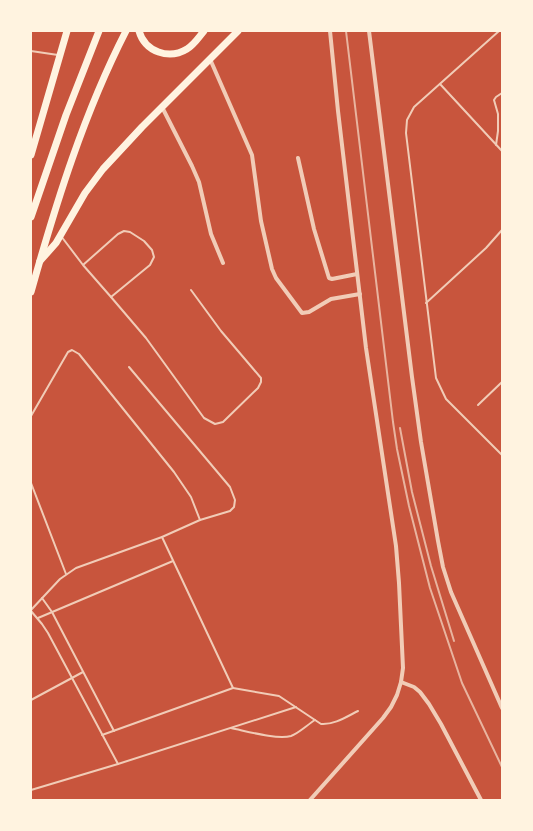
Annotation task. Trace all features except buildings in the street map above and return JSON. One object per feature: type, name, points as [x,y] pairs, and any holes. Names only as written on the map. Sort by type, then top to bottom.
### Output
[{"type":"highway","points":[[31,155],[67,31]]},
{"type":"highway","points":[[31,217],[66,115],[99,31]]},
{"type":"highway","points":[[31,292],[82,130],[106,70],[126,31]]},
{"type":"highway","points":[[139,31],[140,37],[149,48],[162,54],[176,54],[188,49],[204,31]]},
{"type":"highway","points":[[40,261],[51,249],[85,193],[103,169],[238,31]]},
{"type":"street","points":[[310,800],[391,707],[401,682],[403,668],[396,546],[366,348],[330,31]]},
{"type":"street","points":[[369,31],[412,377],[421,442],[438,541],[443,566],[451,592],[502,708]]},
{"type":"street","points":[[210,58],[252,155],[269,260],[276,278],[302,313],[309,312],[331,299],[360,294]]},
{"type":"street","points":[[162,107],[199,182],[211,234],[223,263]]},
{"type":"street","points":[[298,158],[314,229],[329,278],[332,279],[357,274]]},
{"type":"street","points":[[401,682],[414,687],[429,704],[481,800]]},
{"type":"lane","points":[[499,31],[414,107],[407,120],[406,133],[436,378],[446,399],[502,455]]},
{"type":"lane","points":[[31,51],[60,55]]},
{"type":"lane","points":[[440,84],[502,151]]},
{"type":"lane","points":[[496,146],[498,114],[494,100],[502,93]]},
{"type":"lane","points":[[426,303],[486,248],[502,230]]},
{"type":"lane","points":[[83,265],[118,234],[124,231],[130,232],[144,241],[152,250],[154,257],[150,265],[111,297]]},
{"type":"lane","points":[[60,235],[83,265],[146,338],[204,418],[215,424],[223,422],[258,388],[261,378],[221,331],[191,290]]},
{"type":"lane","points":[[31,416],[68,352],[72,350],[79,354],[174,472],[191,497],[200,520]]},
{"type":"lane","points":[[118,764],[48,633],[38,618],[31,611],[66,574],[76,568],[162,537],[200,520],[230,511],[234,507],[235,500],[230,487],[129,367]]},
{"type":"lane","points":[[478,405],[502,382]]},
{"type":"lane","points":[[31,483],[66,574]]},
{"type":"lane","points":[[162,537],[233,688]]},
{"type":"lane","points":[[38,618],[173,561]]},
{"type":"lane","points":[[42,598],[52,612],[114,731]]},
{"type":"lane","points":[[31,700],[83,672]]},
{"type":"lane","points":[[102,735],[233,688],[278,696],[321,724],[335,722],[358,711]]},
{"type":"lane","points":[[31,790],[296,707]]},
{"type":"lane","points":[[229,728],[280,737],[290,736],[315,720]]},
{"type":"railway","points":[[346,31],[393,422],[409,506],[430,588],[462,683],[502,767]]},
{"type":"railway","points":[[400,428],[412,492],[431,566],[454,641]]}]
